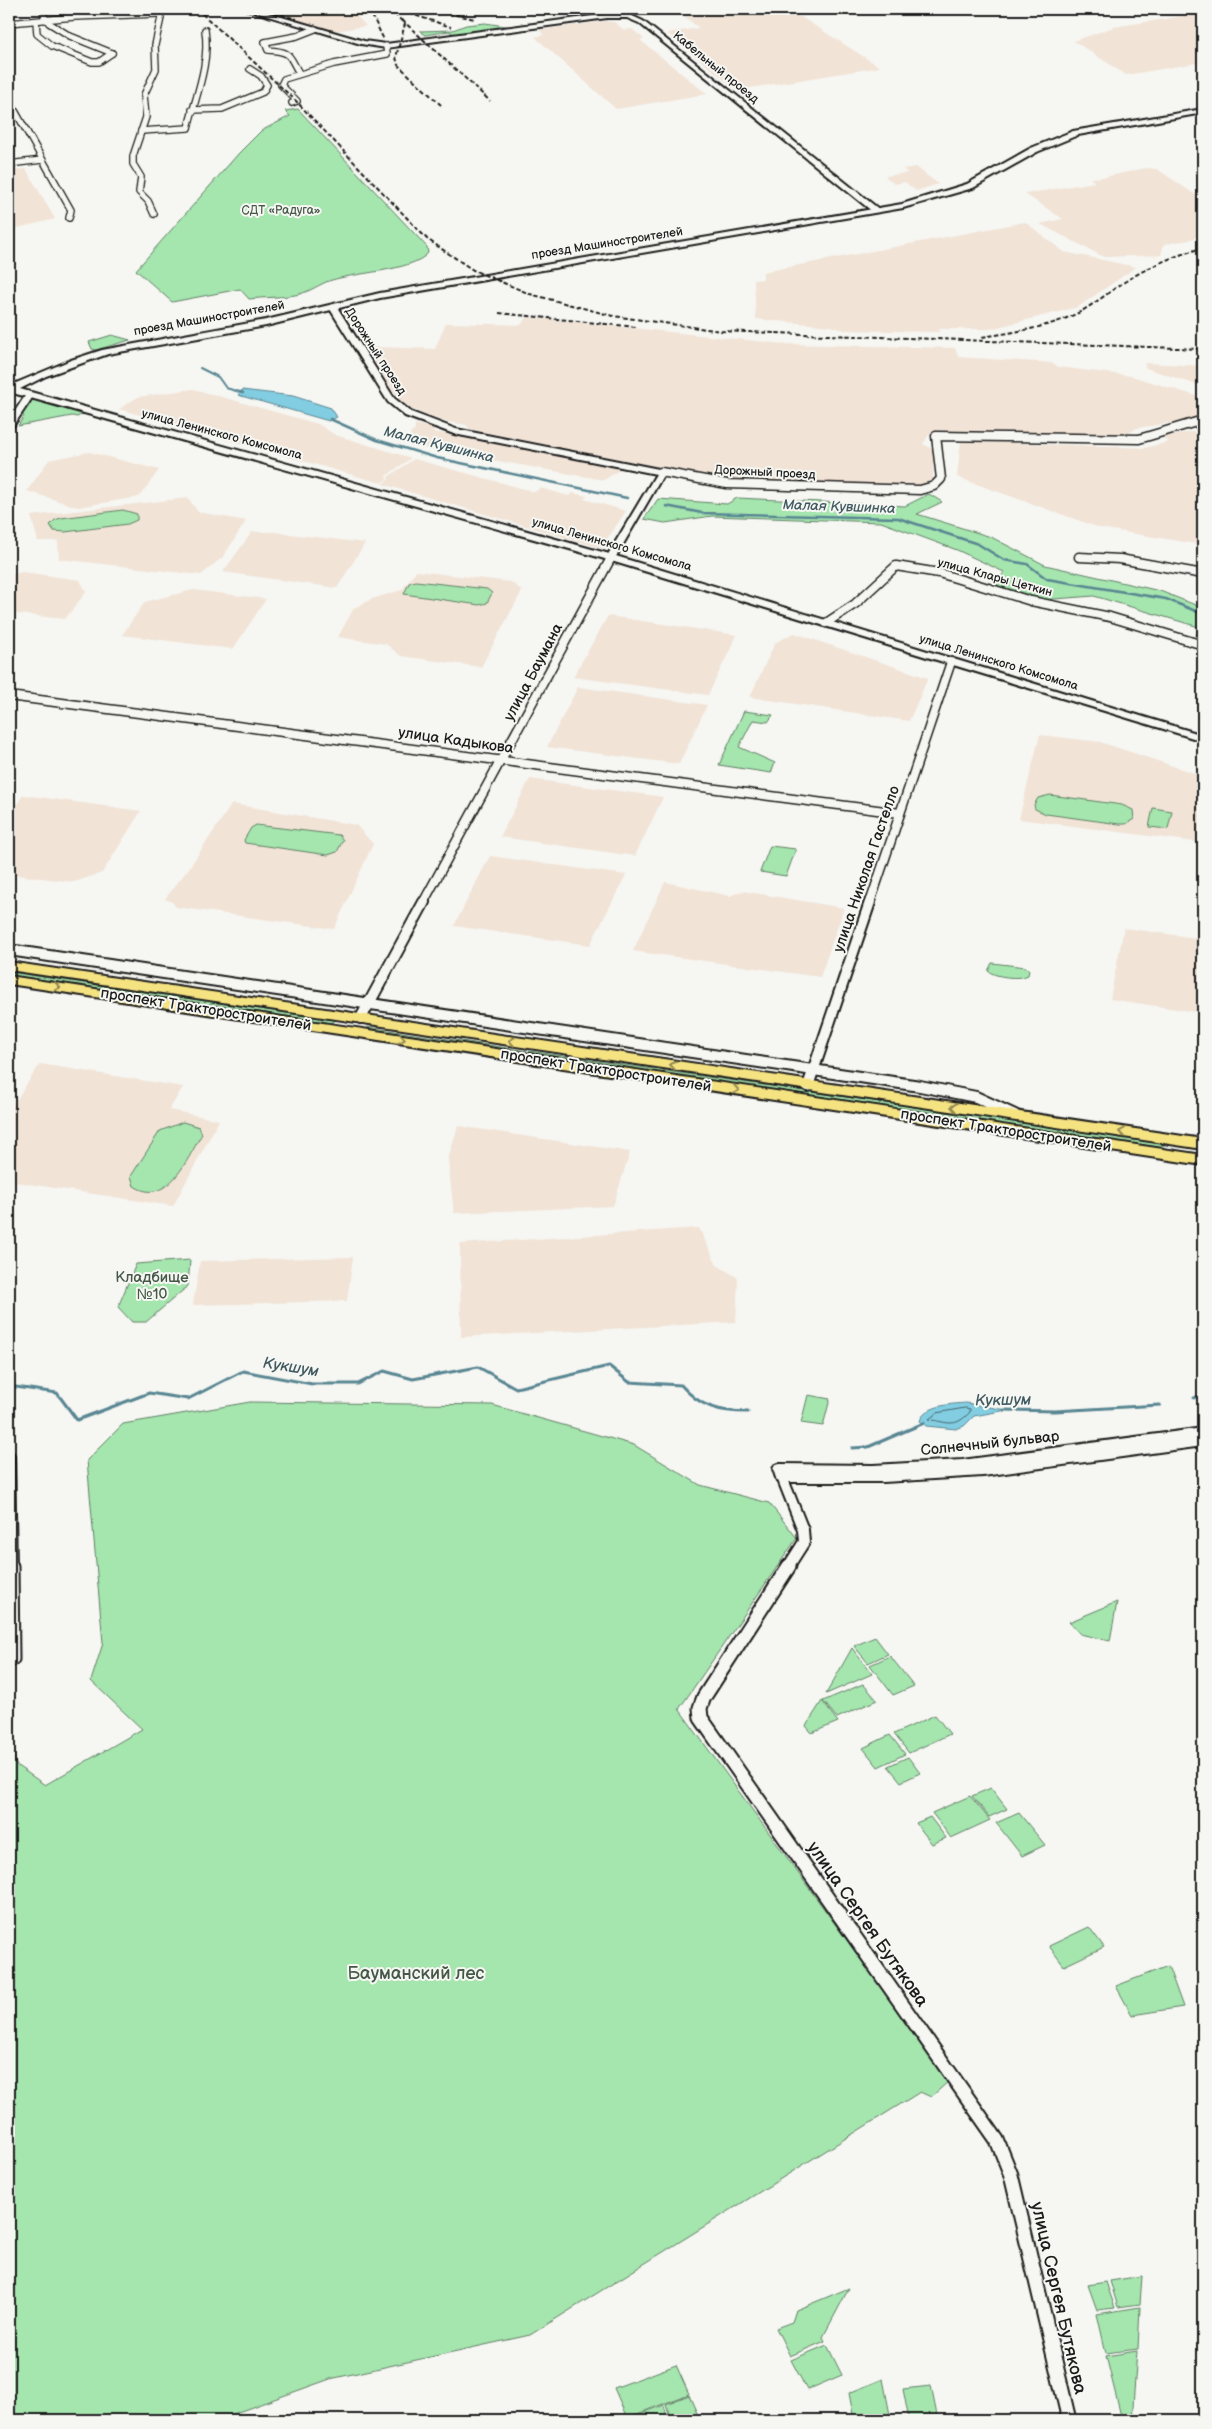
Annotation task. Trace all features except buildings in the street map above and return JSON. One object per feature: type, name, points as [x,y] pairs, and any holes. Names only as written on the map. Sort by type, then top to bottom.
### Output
[{"type":"main road","name":"проезд Машиностроителей","points":[[12,390],[77,361],[187,337],[262,327],[333,308],[438,284],[706,241],[938,200],[964,190],[1034,150],[1076,134],[1200,113]]},
{"type":"main road","name":"улица Ленинского Комсомола","points":[[12,390],[611,558],[1203,738]]},
{"type":"main road","name":"проспект Тракторостроителей","points":[[9,966],[357,1025],[1169,1147],[1203,1144]]},
{"type":"main road","name":"проспект Тракторостроителей","points":[[9,980],[808,1086],[1020,1117],[1169,1147],[1203,1160]]},
{"type":"street","points":[[36,21],[37,34],[60,49],[92,62],[99,62],[112,53],[80,40],[44,20],[43,9]]},
{"type":"street","points":[[72,9],[74,17]]},
{"type":"street","name":"Кабельный проезд","points":[[248,9],[364,43],[386,46],[597,17],[619,15],[632,17],[641,22],[878,211]]},
{"type":"street","points":[[9,23],[159,11],[161,18],[155,45],[156,69],[144,95],[146,117],[133,156],[133,164],[141,177],[139,192],[148,201],[154,214]]},
{"type":"street","points":[[299,73],[294,66],[292,58],[283,51],[268,50],[264,42],[297,36],[315,29]]},
{"type":"street","points":[[141,131],[188,128],[206,58],[208,41],[205,30]]},
{"type":"street","points":[[292,102],[297,101],[282,87],[281,82],[299,73],[387,54],[386,46]]},
{"type":"street","points":[[192,110],[222,109],[263,92],[267,85],[261,76],[250,69]]},
{"type":"street","points":[[9,100],[71,210],[69,218]]},
{"type":"street","points":[[9,164],[42,160]]},
{"type":"street","name":"Дорожный проезд","points":[[333,308],[391,400],[408,414],[454,431],[727,484],[920,490],[934,486],[941,479],[936,436],[1139,439],[1160,431],[1203,420]]},
{"type":"street","points":[[9,426],[30,395]]},
{"type":"street","name":"улица Баумана","points":[[357,1025],[611,558],[661,472]]},
{"type":"street","points":[[1079,557],[1120,559],[1203,574]]},
{"type":"street","name":"улица Клары Цеткин","points":[[826,623],[855,604],[896,566],[939,573],[1031,601],[1105,615],[1203,645]]},
{"type":"street","name":"улица Николая Гастелло","points":[[808,1086],[951,662]]},
{"type":"street","name":"улица Кадыкова","points":[[9,696],[900,813]]},
{"type":"street","name":"проспект Тракторостроителей","points":[[9,950],[976,1096],[1020,1117]]},
{"type":"street","name":"Солнечный бульвар","points":[[781,1473],[884,1477],[981,1467],[1084,1453],[1203,1433]]},
{"type":"street","name":"Солнечный бульвар","points":[[1084,1453],[1203,1441]]},
{"type":"street","points":[[9,1456],[12,1658],[9,1658]]},
{"type":"street","name":"улица Сергея Бутякова","points":[[781,1473],[803,1530],[804,1542],[704,1697],[700,1708],[701,1718],[997,2140],[1011,2175],[1069,2420]]},
{"type":"shaded area","points":[[255,9],[350,9],[366,26],[329,32]]},
{"type":"shaded area","points":[[742,9],[765,9],[774,13],[801,17],[880,67],[737,90],[667,33],[699,28],[685,17]]},
{"type":"shaded area","points":[[1186,9],[1203,9],[1203,62],[1126,75],[1074,41],[1114,27],[1197,14]]},
{"type":"shaded area","points":[[606,21],[614,22],[624,30],[632,29],[644,39],[640,40],[707,94],[616,109],[535,37],[544,35],[539,30]]},
{"type":"shaded area","points":[[916,167],[938,184],[916,191],[905,182],[894,184],[885,176],[908,173],[903,169]]},
{"type":"shaded area","points":[[1146,168],[1157,169],[1203,200],[1203,234],[1189,240],[1164,244],[1161,255],[1104,257],[1040,224],[1063,219],[1025,194],[1095,182],[1090,178],[1105,177]]},
{"type":"shaded area","points":[[26,169],[55,219],[9,230],[9,171]]},
{"type":"shaded area","points":[[1025,222],[1064,252],[1136,267],[1078,307],[990,329],[939,329],[939,332],[844,330],[831,326],[756,319],[754,280],[763,279],[763,272]]},
{"type":"shaded area","points":[[527,317],[784,344],[955,348],[958,357],[1053,363],[1058,367],[1131,376],[1203,398],[1203,418],[1137,428],[1122,437],[930,433],[923,444],[933,449],[933,479],[925,485],[910,488],[723,480],[469,429],[467,425],[442,421],[408,408],[400,402],[368,352],[375,347],[435,349],[446,323],[521,325]]},
{"type":"shaded area","points":[[1144,363],[1203,366],[1203,387],[1146,368]]},
{"type":"shaded area","points":[[193,389],[318,424],[335,435],[411,458],[386,476],[387,479],[381,483],[119,409],[138,397]]},
{"type":"shaded area","points":[[415,424],[435,429],[432,432],[474,438],[621,469],[604,480],[413,446],[410,434],[415,430]]},
{"type":"shaded area","points":[[1203,430],[1203,545],[1100,528],[957,477],[961,441],[1145,448],[1169,442],[1162,437]]},
{"type":"shaded area","points":[[89,452],[159,470],[139,497],[78,507],[27,491],[49,460]]},
{"type":"shaded area","points":[[414,459],[535,492],[540,488],[569,496],[573,493],[587,496],[584,499],[626,511],[601,548],[382,484],[389,479],[388,477]]},
{"type":"shaded area","points":[[188,498],[198,512],[246,521],[223,557],[201,575],[59,559],[58,541],[38,541],[31,516]]},
{"type":"shaded area","points":[[252,532],[273,532],[365,543],[337,588],[223,572]]},
{"type":"shaded area","points":[[416,571],[511,582],[522,591],[481,667],[401,656],[386,644],[338,637],[354,608],[372,599],[402,590]]},
{"type":"shaded area","points":[[22,572],[80,580],[86,592],[65,619],[9,613],[9,575]]},
{"type":"shaded area","points":[[193,590],[266,599],[233,649],[122,635],[145,602]]},
{"type":"shaded area","points":[[608,616],[737,635],[708,695],[573,677]]},
{"type":"shaded area","points":[[794,633],[928,678],[909,721],[750,697],[775,643]]},
{"type":"shaded area","points":[[578,687],[707,705],[679,764],[547,747]]},
{"type":"shaded area","points":[[1040,735],[1100,742],[1203,776],[1203,843],[1019,819]]},
{"type":"shaded area","points":[[530,779],[663,797],[635,856],[500,837]]},
{"type":"shaded area","points":[[23,795],[141,811],[102,873],[74,882],[9,874],[9,816]]},
{"type":"shaded area","points":[[232,804],[356,825],[373,844],[334,929],[176,907],[172,902],[165,899],[189,868]]},
{"type":"shaded area","points":[[490,856],[626,875],[590,945],[454,926]]},
{"type":"shaded area","points":[[665,882],[730,896],[742,891],[844,908],[820,977],[633,951]]},
{"type":"shaded area","points":[[1124,928],[1203,939],[1203,1013],[1110,999]]},
{"type":"shaded area","points":[[40,1064],[183,1087],[169,1110],[219,1120],[173,1206],[9,1181],[9,1111]]},
{"type":"shaded area","points":[[458,1126],[630,1152],[613,1206],[454,1213],[448,1159]]},
{"type":"shaded area","points":[[699,1228],[717,1265],[738,1278],[736,1322],[461,1337],[460,1244]]},
{"type":"shaded area","points":[[353,1257],[347,1301],[193,1305],[200,1261]]},
{"type":"green space","points":[[485,23],[512,27],[455,35],[449,31],[425,35],[420,31],[453,30],[466,25]]},
{"type":"green space","name":"СДТ «Радуга»","points":[[298,109],[427,247],[428,253],[409,264],[337,279],[295,295],[249,299],[240,289],[172,302],[136,270],[239,153],[261,131],[290,116],[285,111]]},
{"type":"green space","points":[[112,335],[130,340],[96,350],[92,349],[89,342]]},
{"type":"green space","points":[[35,398],[65,406],[65,409],[83,414],[77,417],[72,416],[18,426],[24,416],[21,415],[31,399]]},
{"type":"green space","points":[[929,494],[942,502],[917,514],[991,537],[1045,565],[1160,591],[1203,608],[1203,641],[1195,640],[1199,627],[1094,596],[1041,600],[995,588],[1004,572],[957,550],[881,522],[712,516],[665,523],[644,519],[658,499],[727,504],[737,498],[905,506]]},
{"type":"green space","points":[[123,510],[137,514],[137,520],[128,524],[65,532],[54,531],[50,525],[55,520],[61,518]]},
{"type":"green space","points":[[416,581],[487,589],[492,593],[487,603],[479,605],[404,594],[409,583]]},
{"type":"green space","points":[[744,711],[773,715],[768,722],[753,720],[739,747],[775,763],[771,773],[719,765]]},
{"type":"green space","points":[[1050,795],[1122,805],[1133,810],[1134,819],[1126,824],[1119,824],[1046,814],[1035,809],[1034,805],[1038,798]]},
{"type":"green space","points":[[1153,808],[1172,811],[1168,829],[1149,827]]},
{"type":"green space","points":[[256,825],[339,835],[343,840],[337,852],[328,855],[245,843],[244,840],[251,828]]},
{"type":"green space","points":[[770,846],[796,849],[786,876],[760,872]]},
{"type":"green space","points":[[992,963],[1026,967],[1029,970],[1028,975],[1014,978],[996,975],[988,971]]},
{"type":"green space","points":[[9,972],[335,1020],[333,1023],[9,975]]},
{"type":"green space","points":[[368,1027],[527,1051],[526,1054],[367,1030]]},
{"type":"green space","points":[[529,1051],[1163,1143],[1163,1148],[528,1054]]},
{"type":"green space","points":[[183,1122],[199,1127],[202,1134],[176,1177],[167,1185],[157,1190],[146,1191],[134,1186],[131,1176],[160,1131]]},
{"type":"green space","name":"Кладбище №10","points":[[190,1260],[188,1286],[146,1322],[132,1322],[118,1307],[136,1264]]},
{"type":"green space","points":[[808,1395],[830,1399],[823,1426],[801,1423]]},
{"type":"green space","name":"Бауманский лес","points":[[250,1402],[492,1405],[634,1445],[700,1485],[769,1503],[797,1538],[679,1709],[949,2081],[931,2097],[920,2092],[530,2335],[330,2379],[216,2420],[31,2420],[9,2416],[9,1728],[16,1765],[45,1785],[142,1729],[91,1681],[103,1643],[87,1460],[123,1424]]},
{"type":"green space","points":[[1117,1602],[1110,1641],[1080,1634],[1069,1622]]},
{"type":"green space","points":[[875,1637],[888,1654],[868,1663],[854,1646]]},
{"type":"green space","points":[[852,1648],[872,1674],[826,1694]]},
{"type":"green space","points":[[890,1656],[914,1686],[893,1695],[870,1665]]},
{"type":"green space","points":[[863,1684],[877,1700],[837,1718],[823,1701]]},
{"type":"green space","points":[[822,1701],[838,1722],[812,1733],[806,1726]]},
{"type":"green space","points":[[935,1715],[950,1734],[909,1753],[894,1734]]},
{"type":"green space","points":[[890,1735],[905,1754],[878,1767],[863,1748]]},
{"type":"green space","points":[[908,1757],[920,1773],[901,1782],[888,1766]]},
{"type":"green space","points":[[991,1788],[1007,1809],[989,1817],[972,1796]]},
{"type":"green space","points":[[970,1796],[990,1820],[951,1838],[932,1813]]},
{"type":"green space","points":[[1019,1813],[1045,1845],[1022,1856],[996,1823]]},
{"type":"green space","points":[[930,1817],[946,1838],[932,1844],[916,1823]]},
{"type":"green space","points":[[1089,1927],[1104,1947],[1064,1966],[1049,1946]]},
{"type":"green space","points":[[1168,1966],[1183,2007],[1132,2015],[1116,1986]]},
{"type":"green space","points":[[1142,2276],[1140,2304],[1118,2307],[1110,2281]]},
{"type":"green space","points":[[1106,2282],[1115,2308],[1097,2310],[1088,2285]]},
{"type":"green space","points":[[849,2288],[823,2337],[825,2341],[790,2356],[776,2328],[792,2322],[796,2310]]},
{"type":"green space","points":[[1140,2307],[1138,2349],[1106,2353],[1097,2314]]},
{"type":"green space","points":[[827,2345],[842,2375],[807,2390],[791,2360]]},
{"type":"green space","points":[[1137,2351],[1132,2420],[1122,2420],[1106,2356]]},
{"type":"green space","points":[[676,2365],[689,2394],[627,2418],[614,2388]]},
{"type":"green space","points":[[883,2379],[891,2420],[854,2420],[849,2393]]},
{"type":"green space","points":[[931,2386],[938,2420],[909,2420],[903,2389]]},
{"type":"green space","points":[[689,2395],[700,2420],[671,2420],[666,2404]]},
{"type":"green space","points":[[664,2405],[668,2420],[627,2419]]},
{"type":"water","points":[[242,390],[293,396],[331,408],[337,417],[329,421],[238,395]]},
{"type":"water","points":[[966,1403],[1007,1410],[974,1416],[964,1426],[956,1429],[926,1426],[920,1421],[927,1412],[940,1406]]},
{"type":"waterway","name":"Малая Кувшинка","points":[[200,368],[218,377],[226,388],[243,393],[239,392]]},
{"type":"waterway","name":"Малая Кувшинка","points":[[330,419],[377,440],[437,458],[627,498]]},
{"type":"waterway","name":"Малая Кувшинка","points":[[666,506],[702,513],[898,518],[978,544],[1004,560],[1027,564],[1047,579],[1166,599],[1203,614]]},
{"type":"waterway","name":"Кукшум","points":[[9,1386],[57,1393],[77,1420],[149,1393],[188,1399],[243,1371],[312,1384],[358,1384],[384,1371],[413,1379],[478,1367],[516,1388],[609,1366],[629,1382],[681,1385],[695,1398],[711,1407],[728,1411],[748,1412]]},
{"type":"waterway","name":"Кукшум","points":[[1194,1398],[1203,1394]]},
{"type":"waterway","name":"Кукшум","points":[[1004,1410],[1055,1411],[1160,1405]]},
{"type":"waterway","name":"Кукшум","points":[[852,1448],[868,1447],[924,1423]]},
{"type":"railway","points":[[197,9],[296,101],[427,239],[473,270],[530,294],[613,316],[721,331],[1203,349]]},
{"type":"railway","points":[[261,9],[297,19]]},
{"type":"railway","points":[[369,9],[384,40]]},
{"type":"railway","points":[[389,9],[405,24],[396,57],[398,65],[441,105]]},
{"type":"railway","points":[[396,9],[451,27]]},
{"type":"railway","points":[[428,9],[475,19]]},
{"type":"railway","points":[[402,20],[490,101]]},
{"type":"railway","points":[[982,337],[1031,329],[1067,318],[1078,313],[1144,270],[1203,248]]},
{"type":"railway","points":[[499,313],[636,327]]}]
